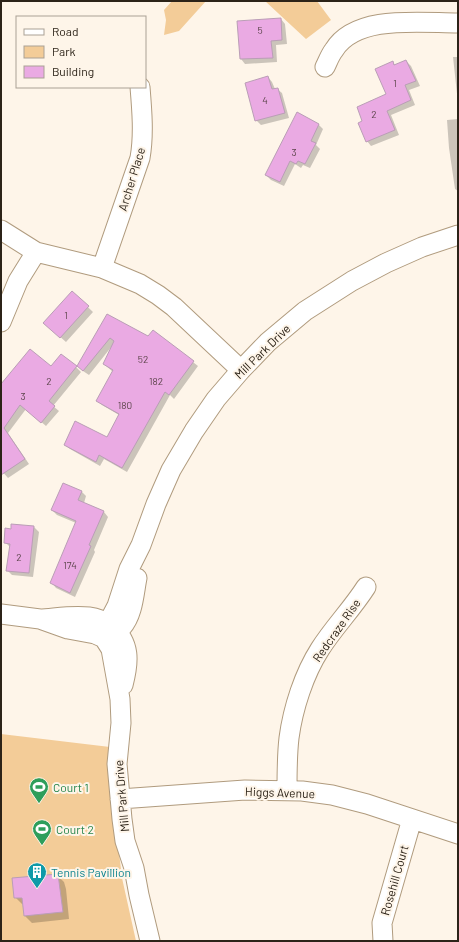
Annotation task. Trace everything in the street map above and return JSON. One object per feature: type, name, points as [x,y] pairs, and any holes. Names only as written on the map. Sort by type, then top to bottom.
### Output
[{"type":"street","points":[[325,67],[334,49],[346,37],[356,30],[372,25],[392,23],[458,23]]},
{"type":"street","name":"Archer Place","points":[[102,268],[140,158],[143,124],[140,88]]},
{"type":"street","points":[[1,230],[36,252],[102,268],[140,284],[174,307],[241,370]]},
{"type":"street","name":"Mill Park Drive","points":[[150,941],[134,868],[125,841],[126,798],[117,764],[121,723],[120,699],[111,649],[110,631],[123,626],[129,616],[133,600],[141,545],[156,504],[171,470],[194,431],[216,399],[268,342],[305,311],[352,281],[386,263],[422,247],[458,235]]},
{"type":"street","points":[[1,322],[18,281],[36,252]]},
{"type":"street","name":"Redcraze Rise","points":[[286,790],[291,725],[305,681],[320,649],[337,625],[356,603],[366,587]]},
{"type":"street","points":[[1,614],[40,619],[68,629],[89,632],[110,631]]},
{"type":"street","name":"Higgs Avenue","points":[[126,798],[245,790],[302,790],[332,795],[367,804],[458,834]]},
{"type":"street","name":"Rosehill Court","points":[[383,941],[382,923],[412,819]]},
{"type":"green space","points":[[172,1],[206,1],[179,31],[164,35],[166,20],[164,10]]},
{"type":"green space","points":[[265,1],[317,1],[331,20],[306,39]]},
{"type":"green space","points":[[1,734],[110,747],[122,878],[136,941],[1,941]]},
{"type":"building","points":[[281,18],[282,40],[271,41],[273,58],[240,59],[237,21]]},
{"type":"building","points":[[406,60],[416,81],[405,85],[411,100],[387,111],[395,130],[366,142],[358,123],[362,121],[357,107],[386,94],[375,69],[393,61],[394,65]]},
{"type":"building","points":[[268,76],[272,89],[278,88],[285,113],[255,121],[245,83]]},
{"type":"building","points":[[297,112],[319,124],[311,141],[316,143],[305,164],[298,161],[296,164],[290,161],[280,182],[265,175]]},
{"type":"building","points":[[72,291],[89,306],[60,338],[43,323]]},
{"type":"building","points":[[107,314],[148,336],[153,330],[194,361],[169,395],[165,392],[122,468],[99,455],[96,462],[64,445],[75,421],[107,437],[119,414],[96,401],[113,370],[103,364],[114,341],[110,338],[83,371],[77,366]]},
{"type":"building","points":[[30,349],[51,366],[61,354],[77,366],[49,401],[55,406],[41,423],[20,405],[4,428],[25,459],[1,475],[1,384]]},
{"type":"building","points":[[63,483],[82,491],[78,500],[104,511],[89,545],[91,546],[70,593],[50,583],[76,521],[51,510]]},
{"type":"building","points":[[11,524],[34,526],[29,573],[6,571],[10,544],[4,543],[5,528],[11,529]]},
{"type":"building","name":"Tennis Pavillion","points":[[58,874],[63,912],[24,916],[22,898],[14,898],[12,878]]},
{"type":"place","name":"Court 1","points":[[39,804]]},
{"type":"place","name":"Court 2","points":[[42,846]]},
{"type":"place","name":"Tennis Pavillion","points":[[37,889]]}]
